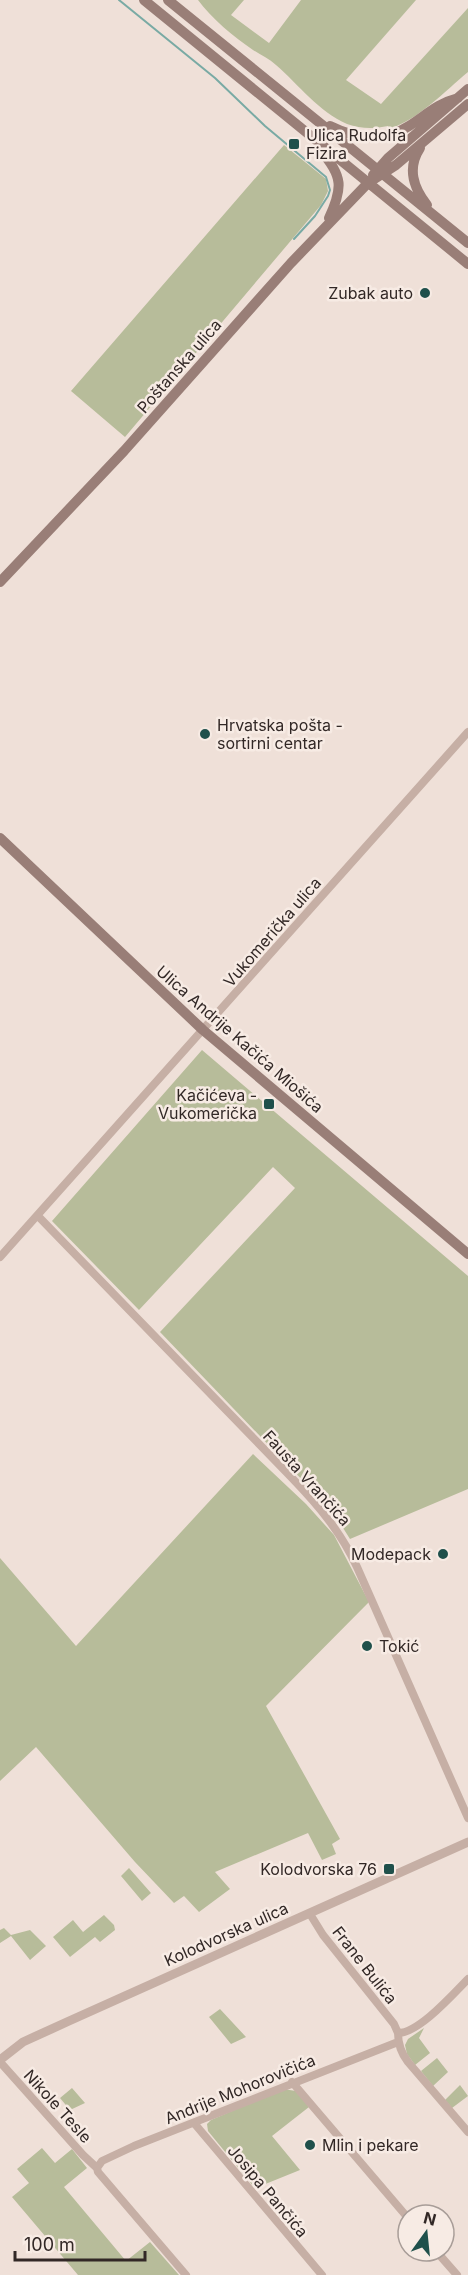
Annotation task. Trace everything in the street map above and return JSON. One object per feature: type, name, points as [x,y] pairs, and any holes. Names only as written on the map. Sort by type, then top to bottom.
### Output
[{"type":"main road","points":[[144,0],[468,264]]},
{"type":"main road","points":[[168,0],[468,243]]},
{"type":"main road","points":[[380,172],[468,89]]},
{"type":"main road","points":[[312,116],[351,135],[378,138],[401,131],[443,103],[458,98]]},
{"type":"main road","points":[[380,172],[425,140],[468,104]]},
{"type":"main road","points":[[302,128],[331,162],[339,177],[337,200],[321,232]]},
{"type":"main road","points":[[425,140],[414,160],[413,177],[418,192],[437,218]]},
{"type":"main road","name":"Poštanska ulica","points":[[0,582],[124,451],[204,359],[321,232],[380,172]]},
{"type":"main road","name":"Ulica Andrije Kačića Miošića","points":[[0,838],[203,1030],[468,1254]]},
{"type":"street","name":"Vukomerička ulica","points":[[0,1257],[468,732]]},
{"type":"street","name":"Fausta Vrančića","points":[[38,1216],[332,1522],[355,1561],[468,1818]]},
{"type":"street","name":"Kolodvorska ulica","points":[[0,2061],[23,2042],[468,1842]]},
{"type":"street","name":"Frane Bulića","points":[[310,1914],[323,1935],[394,2024],[402,2055],[468,2132]]},
{"type":"street","name":"Andrije Mohorovičića","points":[[97,2168],[102,2161],[411,2031],[468,1979]]},
{"type":"street","name":"Nikole Tesle","points":[[0,2061],[82,2155],[97,2168],[186,2275]]},
{"type":"street","points":[[292,2082],[396,2204]]},
{"type":"street","name":"Josipa Pančića","points":[[194,2123],[322,2275]]},
{"type":"street","points":[[446,2263],[457,2275]]},
{"type":"green space","points":[[198,0],[244,0],[231,15],[269,43],[301,0],[416,0],[346,80],[381,104],[468,8],[468,72],[411,119],[389,129],[388,126],[368,128],[352,126],[327,113],[276,65],[223,27]]},
{"type":"green space","points":[[284,145],[326,179],[328,191],[321,205],[125,437],[71,391]]},
{"type":"green space","points":[[202,1050],[468,1276],[468,1489],[350,1539],[333,1512],[160,1332],[295,1188],[273,1167],[139,1310],[52,1221]]},
{"type":"green space","points":[[253,1454],[306,1504],[334,1535],[369,1602],[266,1706],[340,1839],[332,1844],[336,1854],[322,1860],[308,1833],[215,1872],[230,1889],[199,1912],[184,1896],[174,1903],[135,1862],[36,1747],[0,1781],[0,1558],[76,1646]]},
{"type":"green space","points":[[129,1868],[151,1893],[142,1901],[121,1876]]},
{"type":"green space","points":[[104,1915],[114,1925],[115,1930],[100,1942],[95,1937],[70,1957],[53,1937],[73,1920],[83,1932]]},
{"type":"green space","points":[[4,1928],[11,1935],[30,1930],[46,1946],[30,1960],[11,1936],[0,1943],[0,1930]]},
{"type":"green space","points":[[220,2009],[246,2037],[231,2044],[209,2017]]},
{"type":"green space","points":[[424,2028],[419,2038],[430,2053],[415,2065],[407,2054],[405,2045],[408,2039]]},
{"type":"green space","points":[[437,2058],[448,2072],[433,2086],[421,2071]]},
{"type":"green space","points":[[460,2085],[468,2096],[452,2108],[445,2100]]},
{"type":"green space","points":[[72,2088],[85,2103],[70,2110],[60,2098]]},
{"type":"green space","points":[[283,2089],[296,2091],[309,2107],[272,2136],[300,2170],[258,2187],[253,2186],[208,2131],[207,2124],[211,2120]]},
{"type":"green space","points":[[42,2148],[55,2163],[72,2149],[87,2168],[64,2187],[126,2261],[150,2242],[179,2275],[78,2275],[12,2197],[29,2183],[17,2169]]},
{"type":"waterway","points":[[119,0],[215,78],[265,126],[326,177],[330,190],[328,196],[315,216],[294,239]]},
{"type":"place","name":"Ulica Rudolfa Fizira","points":[[294,144]]},
{"type":"place","name":"Zubak auto","points":[[425,293]]},
{"type":"place","name":"Hrvatska pošta - sortirni centar","points":[[205,734]]},
{"type":"place","name":"Kačićeva - Vukomerička","points":[[269,1104]]},
{"type":"place","name":"Modepack","points":[[443,1554]]},
{"type":"place","name":"Tokić","points":[[367,1646]]},
{"type":"place","name":"Kolodvorska 76","points":[[389,1869]]},
{"type":"place","name":"Mlin i pekare","points":[[310,2145]]}]
